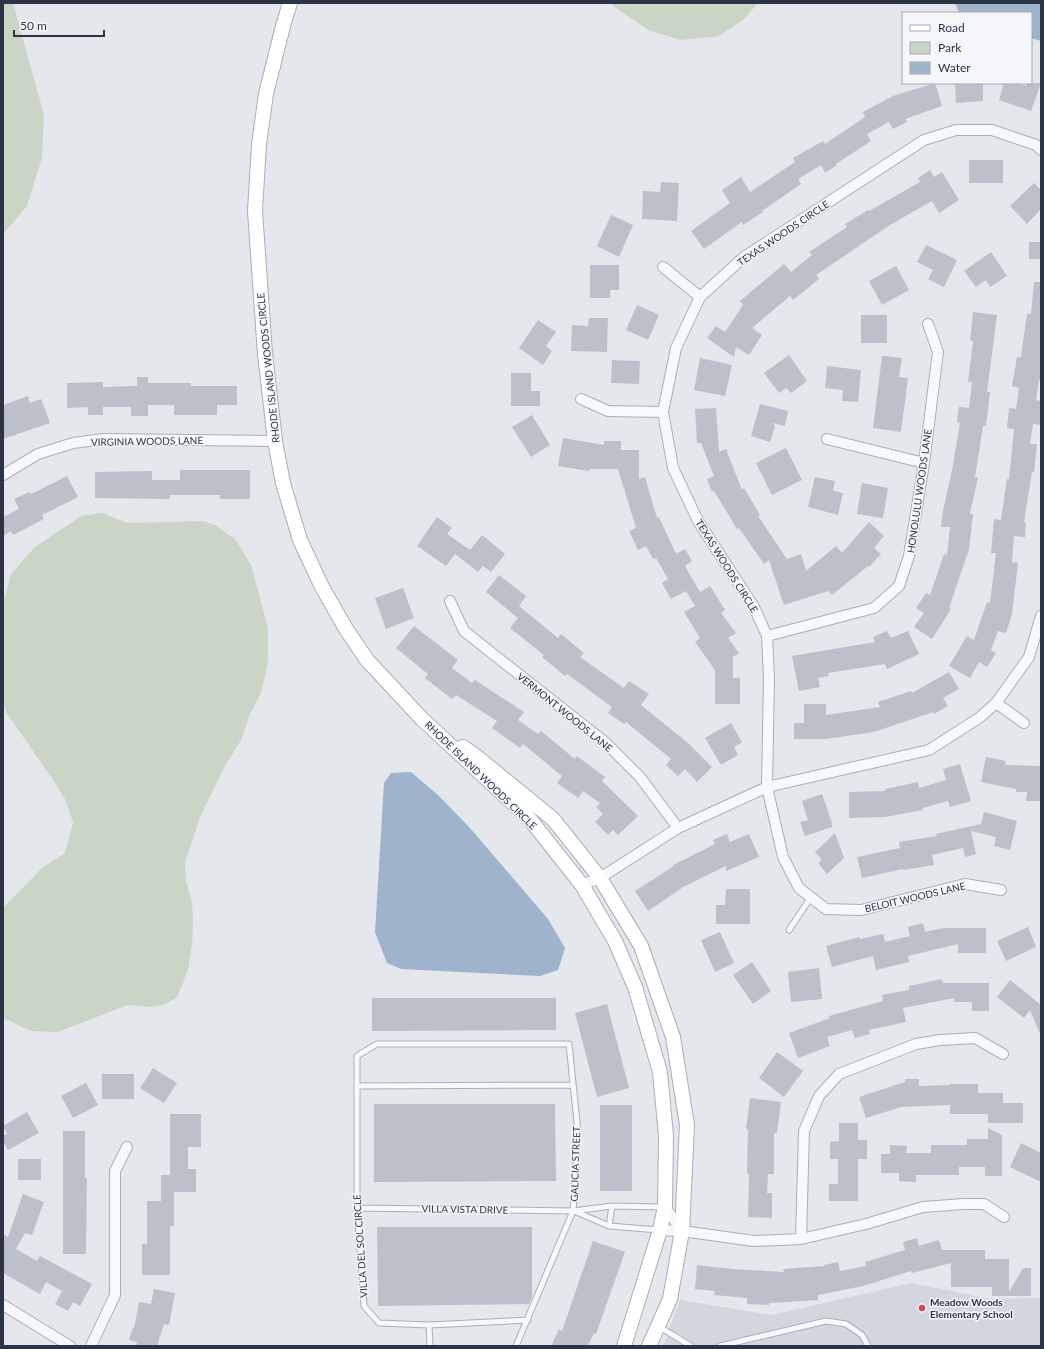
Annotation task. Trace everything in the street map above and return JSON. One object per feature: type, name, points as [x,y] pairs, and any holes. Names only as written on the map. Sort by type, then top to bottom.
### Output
[{"type":"street","name":"RHODE ISLAND WOODS CIRCLE","points":[[290,3],[266,94],[259,144],[255,211],[265,354],[275,441],[283,483],[300,540],[322,587],[346,629],[367,660],[422,719],[529,818],[582,885],[615,941],[635,987],[660,1072],[666,1136],[665,1207],[660,1230],[624,1346]]},
{"type":"street","name":"TEXAS WOODS CIRCLE","points":[[767,787],[769,678],[767,636],[754,607],[698,521],[673,468],[663,412],[676,348],[700,297],[744,257],[924,140],[956,130],[992,130],[1036,145],[1041,150]]},
{"type":"street","points":[[663,267],[700,297]]},
{"type":"street","name":"HONOLULU WOODS LANE","points":[[767,636],[874,608],[899,586],[909,556],[924,463],[938,352],[928,324]]},
{"type":"street","points":[[581,399],[608,411],[663,412]]},
{"type":"street","points":[[827,440],[924,463]]},
{"type":"street","name":"VIRGINIA WOODS LANE","points":[[3,475],[38,454],[73,443],[88,441],[275,441]]},
{"type":"street","name":"VERMONT WOODS LANE","points":[[450,601],[464,631],[606,743],[640,777],[678,828]]},
{"type":"street","points":[[582,885],[600,878],[678,828],[767,787],[929,750],[979,718],[996,703],[1029,657],[1041,616]]},
{"type":"street","points":[[996,703],[1024,724]]},
{"type":"street","name":"RHODE ISLAND WOODS CIRCLE","points":[[422,719],[477,757],[553,819],[600,878],[641,946],[673,1037],[687,1125],[682,1231],[670,1299],[648,1346]]},
{"type":"street","name":"BELOIT WOODS LANE","points":[[767,787],[783,857],[799,888],[826,908],[861,910],[965,884],[1001,890]]},
{"type":"street","points":[[801,1239],[804,1132],[819,1096],[839,1074],[916,1044],[940,1040],[975,1038],[1003,1054]]},
{"type":"street","points":[[91,1346],[115,1295],[115,1171],[127,1147]]},
{"type":"street","points":[[660,1230],[682,1231],[754,1241],[801,1239],[866,1224],[923,1207],[964,1204],[984,1204],[1004,1218]]},
{"type":"street","points":[[665,1207],[682,1231]]},
{"type":"street","points":[[3,1305],[70,1346]]},
{"type":"lane","points":[[789,930],[811,897]]},
{"type":"lane","name":"VILLA DEL SOL CIRCLE","points":[[528,1320],[429,1325],[379,1324],[364,1306],[357,1208],[357,1056],[376,1044],[569,1044]]},
{"type":"lane","name":"GALICIA STREET","points":[[516,1346],[573,1211],[578,1132],[569,1044]]},
{"type":"lane","points":[[357,1086],[573,1085]]},
{"type":"lane","points":[[609,1226],[612,1206]]},
{"type":"lane","name":"VILLA VISTA DRIVE","points":[[357,1208],[573,1211],[612,1206],[665,1207]]},
{"type":"lane","name":"VILLA VISTA DRIVE","points":[[573,1211],[609,1226],[660,1230]]},
{"type":"lane","points":[[720,1346],[826,1321],[846,1324],[862,1335],[868,1346]]},
{"type":"lane","points":[[429,1325],[430,1346]]},
{"type":"lane","points":[[658,1326],[691,1346]]},
{"type":"shaded area","name":"Meadow Woods Elementary School","points":[[911,1283],[991,1299],[1041,1298],[1041,1346],[663,1346],[680,1300],[772,1315]]},
{"type":"green space","points":[[3,3],[13,3],[44,115],[42,158],[27,206],[3,234]]},
{"type":"green space","points":[[609,3],[758,3],[743,20],[719,36],[680,40],[648,30]]},
{"type":"green space","points":[[102,513],[128,523],[203,521],[215,525],[236,540],[251,565],[268,628],[268,662],[261,693],[250,714],[241,740],[225,766],[201,815],[185,862],[186,881],[192,902],[192,944],[188,970],[177,997],[164,1005],[150,1007],[128,1005],[57,1032],[31,1031],[3,1018],[3,908],[42,868],[65,853],[73,822],[65,799],[6,712],[3,701],[3,604],[11,574],[35,547],[81,516]]},
{"type":"water","points":[[955,3],[1041,3],[1041,41],[1032,38],[1032,12],[959,12]]},
{"type":"water","points":[[411,772],[438,795],[470,828],[548,919],[565,948],[558,970],[540,976],[401,969],[387,963],[375,932],[384,783],[391,773]]},
{"type":"building","points":[[1041,83],[1031,111],[999,100],[1004,84],[1020,84],[1026,86],[1027,84]]},
{"type":"building","points":[[935,84],[942,106],[905,119],[907,122],[893,129],[889,122],[867,134],[871,141],[836,164],[837,165],[825,173],[821,165],[798,179],[801,184],[762,211],[763,212],[743,225],[742,222],[704,249],[691,231],[730,203],[722,190],[741,177],[750,192],[795,162],[793,158],[823,141],[825,144],[865,117],[863,112],[893,96]]},
{"type":"building","points":[[955,84],[983,84],[983,101],[956,103]]},
{"type":"building","points":[[969,160],[1003,160],[1003,183],[969,183]]},
{"type":"building","points":[[930,170],[934,177],[942,172],[959,200],[939,213],[932,201],[890,225],[816,275],[819,279],[793,300],[790,296],[752,328],[762,335],[749,355],[736,347],[734,357],[707,338],[716,326],[725,332],[743,305],[740,301],[784,264],[791,272],[812,255],[809,252],[847,227],[845,224],[920,182],[918,178]]},
{"type":"building","points":[[661,182],[679,183],[677,221],[642,219],[643,191],[660,192]]},
{"type":"building","points":[[1034,183],[1041,190],[1041,209],[1027,224],[1010,206]]},
{"type":"building","points":[[611,215],[633,225],[619,257],[597,246]]},
{"type":"building","points":[[1029,242],[1041,242],[1041,259],[1029,259]]},
{"type":"building","points":[[926,245],[957,260],[944,287],[928,279],[933,270],[917,262]]},
{"type":"building","points":[[991,252],[1007,276],[990,287],[986,280],[976,287],[964,271]]},
{"type":"building","points":[[590,265],[619,265],[619,290],[610,290],[610,298],[590,298]]},
{"type":"building","points":[[896,266],[909,290],[882,305],[869,281]]},
{"type":"building","points":[[1034,282],[1041,282],[1041,380],[1039,380],[1036,400],[1041,401],[1041,425],[1033,424],[1030,444],[1037,444],[1034,472],[1032,472],[1024,522],[1026,522],[1025,537],[1014,536],[1012,562],[1018,563],[1012,614],[1006,633],[998,631],[991,650],[996,653],[987,667],[979,662],[970,678],[949,666],[967,636],[974,640],[987,602],[990,603],[996,553],[991,553],[994,519],[1001,520],[1007,479],[1009,479],[1014,429],[1007,428],[1009,408],[1016,409],[1019,388],[1012,386],[1017,357],[1021,357],[1027,314],[1031,314]]},
{"type":"building","points":[[637,305],[659,315],[648,340],[626,330]]},
{"type":"building","points":[[973,312],[997,315],[987,392],[990,392],[986,426],[983,426],[975,477],[978,477],[970,514],[973,514],[969,549],[949,608],[951,609],[932,639],[914,627],[924,613],[916,608],[926,593],[930,595],[944,554],[947,555],[950,527],[941,527],[960,423],[957,422],[959,407],[969,408],[972,382],[968,382],[973,341],[970,340]]},
{"type":"building","points":[[861,315],[887,315],[887,343],[861,343]]},
{"type":"building","points":[[589,318],[608,318],[607,352],[571,351],[572,325],[588,326]]},
{"type":"building","points":[[538,320],[556,332],[546,346],[552,351],[543,365],[519,348]]},
{"type":"building","points":[[789,355],[807,381],[791,393],[786,388],[779,393],[764,373]]},
{"type":"building","points":[[882,356],[902,358],[899,377],[908,378],[901,432],[873,428]]},
{"type":"building","points":[[700,358],[732,365],[725,396],[694,390]]},
{"type":"building","points":[[612,360],[640,361],[639,384],[611,383]]},
{"type":"building","points":[[827,366],[861,370],[858,402],[842,401],[843,390],[825,388]]},
{"type":"building","points":[[511,373],[531,373],[531,391],[540,391],[540,406],[511,406]]},
{"type":"building","points":[[137,377],[148,377],[148,383],[191,383],[191,386],[237,386],[237,405],[217,405],[217,415],[174,415],[174,405],[148,405],[148,416],[131,416],[131,407],[103,407],[103,415],[88,415],[88,407],[67,408],[67,383],[103,382],[103,387],[137,386]]},
{"type":"building","points":[[28,396],[30,403],[41,399],[50,423],[3,439],[3,405]]},
{"type":"building","points":[[760,404],[788,411],[785,426],[773,423],[775,426],[770,442],[751,436]]},
{"type":"building","points":[[716,408],[719,452],[726,449],[742,490],[744,488],[760,515],[758,516],[787,559],[801,554],[806,571],[836,546],[842,553],[869,522],[884,536],[874,548],[881,554],[869,567],[868,566],[832,595],[828,591],[784,605],[769,560],[764,564],[739,528],[737,529],[714,491],[712,492],[707,479],[714,476],[701,443],[697,443],[695,409]]},
{"type":"building","points":[[532,415],[550,445],[531,457],[512,427]]},
{"type":"building","points":[[563,438],[604,445],[604,441],[621,441],[621,450],[639,450],[639,479],[645,477],[657,518],[659,517],[676,554],[685,549],[692,561],[685,566],[700,592],[710,586],[725,610],[721,613],[736,633],[728,638],[739,653],[733,657],[733,678],[740,678],[740,704],[715,704],[715,670],[695,642],[700,638],[684,612],[695,606],[686,591],[671,599],[662,583],[668,579],[656,558],[653,559],[646,546],[638,550],[629,531],[636,528],[618,469],[590,469],[589,471],[558,466]]},
{"type":"building","points":[[786,448],[802,480],[772,495],[756,463]]},
{"type":"building","points":[[180,470],[250,470],[250,499],[220,499],[220,495],[170,495],[170,499],[95,498],[95,472],[152,471],[152,480],[180,480]]},
{"type":"building","points":[[67,476],[78,497],[42,515],[44,519],[13,535],[11,531],[3,536],[3,517],[19,509],[14,499],[30,492],[31,494]]},
{"type":"building","points":[[815,477],[835,481],[833,491],[843,493],[838,515],[808,507]]},
{"type":"building","points":[[862,483],[888,488],[883,518],[857,514]]},
{"type":"building","points":[[437,517],[452,528],[447,534],[470,550],[482,535],[505,554],[491,572],[483,566],[478,572],[455,554],[446,566],[417,546]]},
{"type":"building","points":[[499,575],[526,596],[519,606],[558,638],[561,634],[584,653],[580,657],[624,688],[629,681],[649,694],[641,705],[688,743],[712,767],[697,782],[685,769],[678,776],[666,765],[671,759],[626,722],[624,724],[608,713],[612,707],[567,674],[565,676],[542,657],[544,655],[510,628],[518,618],[486,592]]},
{"type":"building","points":[[403,588],[414,618],[386,629],[375,598]]},
{"type":"building","points":[[414,626],[458,660],[452,668],[472,683],[475,680],[524,712],[518,720],[538,734],[541,731],[575,759],[577,756],[605,777],[602,781],[638,816],[618,835],[613,830],[608,835],[595,822],[603,814],[596,807],[600,803],[583,791],[578,798],[557,783],[562,776],[523,744],[520,748],[492,728],[497,721],[456,695],[452,699],[425,678],[428,674],[396,648]]},
{"type":"building","points":[[887,631],[891,638],[908,631],[919,654],[887,669],[885,664],[828,673],[829,676],[818,678],[820,687],[799,691],[792,656],[875,642],[873,637]]},
{"type":"building","points":[[949,672],[959,689],[943,698],[948,706],[934,714],[933,712],[874,732],[826,739],[794,739],[794,723],[804,723],[804,704],[826,704],[826,715],[880,707],[878,702],[911,691],[912,693]]},
{"type":"building","points":[[731,723],[742,742],[734,747],[738,755],[721,765],[705,738]]},
{"type":"building","points":[[986,757],[1006,761],[1005,765],[1041,766],[1041,801],[1026,801],[1027,792],[1016,792],[1016,789],[981,782]]},
{"type":"building","points":[[960,764],[971,801],[950,807],[948,801],[923,808],[923,810],[885,817],[849,818],[849,792],[885,791],[885,789],[918,782],[919,788],[946,780],[943,769]]},
{"type":"building","points":[[822,794],[832,827],[805,836],[800,822],[808,820],[802,801]]},
{"type":"building","points":[[984,812],[1017,821],[1010,850],[994,846],[996,837],[971,831],[976,854],[965,857],[963,848],[932,855],[934,865],[903,869],[862,878],[857,857],[900,848],[899,842],[937,836],[936,834],[981,824]]},
{"type":"building","points":[[835,833],[844,858],[827,874],[818,863],[822,860],[815,852]]},
{"type":"building","points":[[727,834],[730,842],[749,834],[759,857],[726,871],[726,866],[681,888],[648,911],[635,891],[674,866],[673,865],[715,844],[713,840]]},
{"type":"building","points":[[726,889],[750,889],[750,924],[716,924],[716,905],[725,905]]},
{"type":"building","points":[[923,923],[925,932],[943,928],[986,928],[986,953],[958,953],[958,944],[908,956],[909,962],[876,970],[873,956],[832,967],[826,946],[859,937],[860,939],[883,934],[885,942],[910,936],[908,927]]},
{"type":"building","points":[[1028,927],[1036,947],[1006,961],[997,941]]},
{"type":"building","points":[[720,932],[734,963],[715,972],[701,940]]},
{"type":"building","points":[[752,962],[771,991],[753,1004],[733,975]]},
{"type":"building","points":[[819,968],[822,999],[791,1002],[788,972]]},
{"type":"building","points":[[942,979],[943,983],[989,983],[989,1011],[972,1011],[972,1002],[954,1002],[954,998],[903,1008],[906,1022],[869,1030],[870,1034],[855,1038],[852,1030],[827,1037],[830,1046],[798,1058],[789,1033],[830,1018],[829,1016],[883,1001],[882,995],[909,990],[909,986]]},
{"type":"building","points":[[1010,980],[1041,1005],[1041,1036],[1030,1010],[1024,1018],[997,997]]},
{"type":"building","points":[[372,998],[556,998],[556,1030],[372,1031]]},
{"type":"building","points":[[607,1004],[629,1088],[597,1097],[575,1013]]},
{"type":"building","points":[[777,1052],[803,1071],[784,1097],[759,1078]]},
{"type":"building","points":[[153,1068],[177,1083],[164,1103],[140,1088]]},
{"type":"building","points":[[102,1074],[134,1074],[134,1099],[102,1099]]},
{"type":"building","points":[[905,1079],[919,1079],[919,1086],[978,1084],[978,1093],[1003,1093],[1003,1103],[1023,1103],[1023,1123],[988,1123],[988,1114],[950,1114],[950,1105],[901,1107],[866,1118],[859,1097],[905,1082]]},
{"type":"building","points":[[86,1083],[98,1105],[73,1118],[61,1096]]},
{"type":"building","points":[[750,1098],[781,1102],[777,1133],[774,1133],[774,1174],[768,1174],[767,1193],[772,1193],[772,1218],[748,1217],[748,1129],[746,1129]]},
{"type":"building","points":[[374,1104],[555,1104],[556,1181],[374,1182]]},
{"type":"building","points":[[600,1105],[632,1105],[632,1191],[600,1191]]},
{"type":"building","points":[[27,1112],[39,1133],[8,1150],[3,1142],[3,1136],[7,1134],[3,1126]]},
{"type":"building","points":[[170,1114],[201,1114],[201,1147],[188,1147],[188,1169],[196,1169],[196,1192],[174,1192],[174,1226],[170,1226],[170,1275],[142,1275],[142,1244],[147,1244],[147,1201],[161,1201],[161,1175],[170,1175]]},
{"type":"building","points":[[839,1123],[858,1123],[858,1140],[867,1140],[867,1159],[858,1159],[858,1201],[829,1201],[829,1184],[838,1184],[838,1159],[830,1159],[830,1142],[839,1141]]},
{"type":"building","points":[[988,1128],[1002,1135],[1002,1176],[985,1176],[985,1167],[959,1167],[959,1175],[916,1175],[916,1182],[899,1181],[899,1173],[881,1173],[881,1154],[890,1154],[890,1145],[907,1146],[906,1153],[931,1153],[931,1145],[967,1145],[967,1139],[988,1139]]},
{"type":"building","points":[[63,1131],[85,1131],[85,1178],[87,1178],[86,1254],[63,1254]]},
{"type":"building","points":[[1021,1143],[1041,1153],[1041,1182],[1010,1167]]},
{"type":"building","points":[[18,1159],[41,1159],[41,1180],[18,1180]]},
{"type":"building","points":[[23,1194],[44,1202],[32,1235],[25,1233],[16,1249],[37,1261],[40,1256],[92,1284],[80,1306],[73,1302],[68,1311],[55,1304],[62,1291],[46,1282],[40,1294],[3,1273],[3,1234],[8,1237]]},
{"type":"building","points":[[377,1227],[532,1227],[532,1297],[529,1304],[378,1306]]},
{"type":"building","points":[[917,1238],[919,1246],[939,1240],[942,1250],[985,1250],[985,1259],[1009,1259],[1009,1292],[1023,1268],[1031,1268],[1031,1296],[992,1296],[992,1287],[951,1287],[951,1263],[912,1273],[911,1271],[863,1286],[818,1295],[818,1300],[769,1303],[769,1305],[747,1304],[747,1298],[714,1295],[715,1291],[695,1289],[697,1265],[784,1272],[783,1269],[824,1266],[838,1262],[840,1271],[866,1266],[865,1262],[905,1250],[903,1242]]},
{"type":"building","points":[[593,1241],[625,1252],[596,1334],[594,1333],[588,1346],[551,1346],[559,1329],[562,1331]]},
{"type":"building","points":[[154,1289],[175,1293],[169,1325],[164,1324],[157,1346],[136,1346],[137,1342],[129,1340],[133,1327],[134,1328],[139,1302],[151,1304]]},
{"type":"place","name":"Meadow Woods Elementary School","points":[[922,1308]]}]
